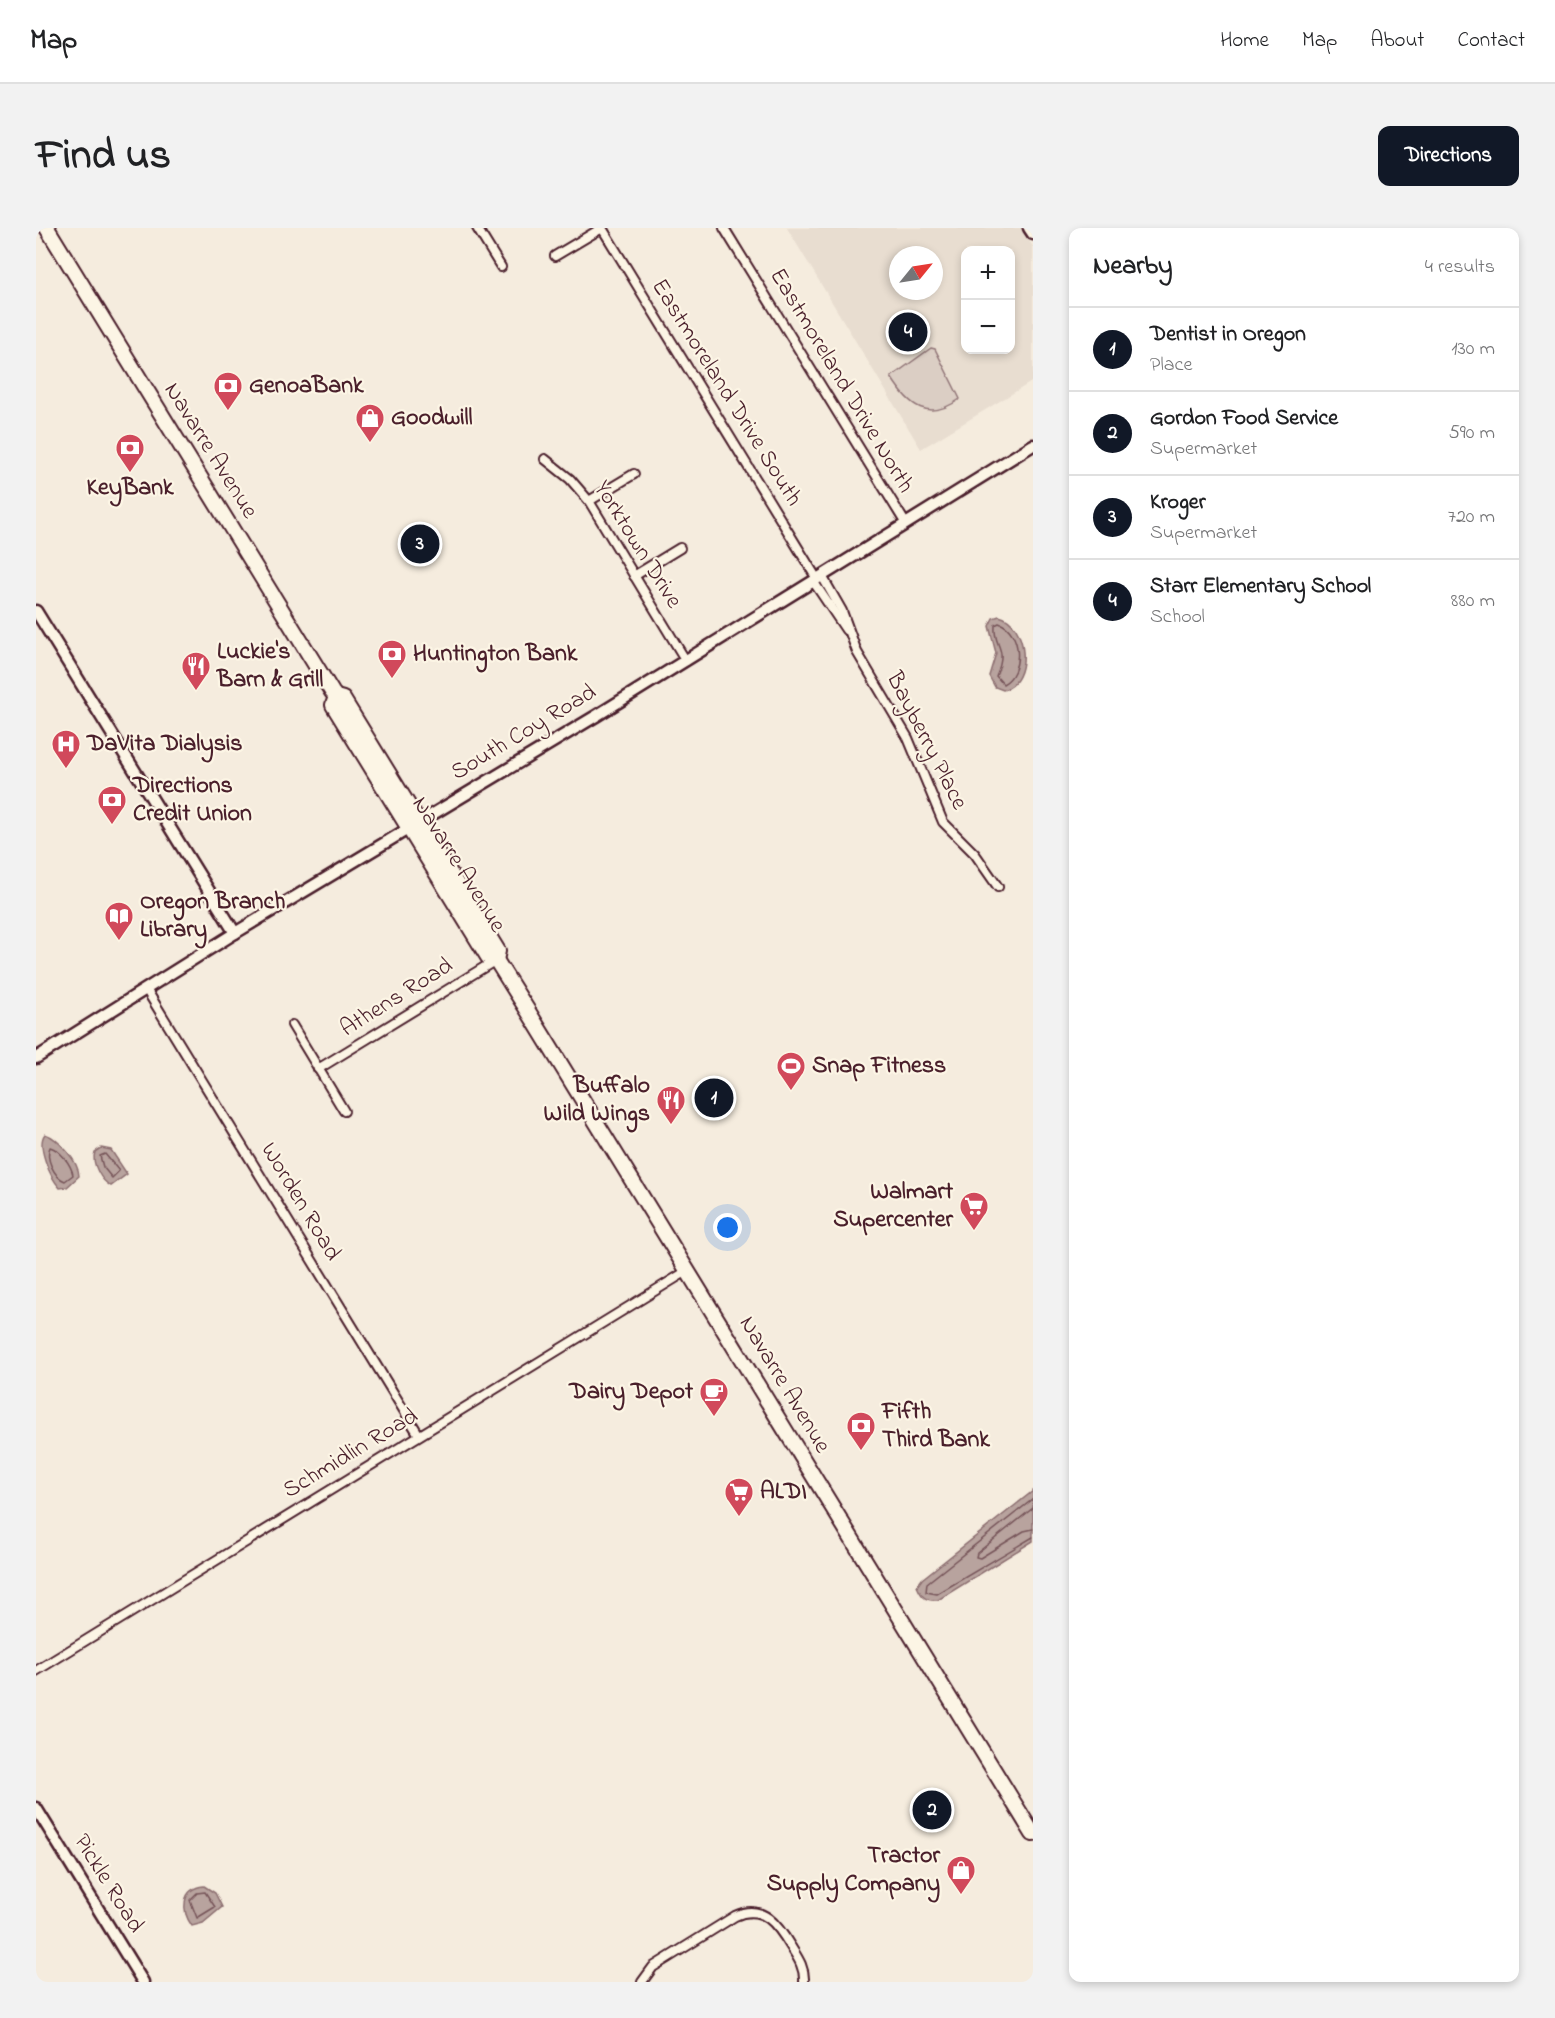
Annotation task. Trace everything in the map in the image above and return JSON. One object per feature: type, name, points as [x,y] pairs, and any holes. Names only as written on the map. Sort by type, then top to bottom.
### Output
[{"type":"highway","name":"Navarre Avenue","points":[[47,228],[336,697],[343,699],[467,923],[488,957],[496,960],[1033,1834]]},
{"type":"highway","name":"Navarre Avenue","points":[[413,824],[498,951],[496,960]]},
{"type":"highway","points":[[467,923],[487,944],[492,942]]},
{"type":"street","points":[[477,228],[501,267]]},
{"type":"street","points":[[555,256],[602,228]]},
{"type":"street","name":"Eastmoreland Drive South","points":[[602,228],[817,579]]},
{"type":"street","name":"Eastmoreland Drive North","points":[[724,228],[906,524]]},
{"type":"street","points":[[1029,228],[1033,234]]},
{"type":"street","name":"South Coy Road","points":[[36,1058],[413,824],[686,661],[1033,445]]},
{"type":"street","name":"Yorktown Drive","points":[[545,459],[570,479],[589,501],[686,661]]},
{"type":"street","points":[[589,501],[634,474]]},
{"type":"street","points":[[634,576],[680,548]]},
{"type":"street","name":"Bayberry Place","points":[[817,579],[842,611],[849,634],[908,738],[943,822],[975,854],[998,887]]},
{"type":"street","points":[[36,611],[235,933]]},
{"type":"street","name":"Athens Road","points":[[318,1069],[496,960]]},
{"type":"street","name":"Worden Road","points":[[146,988],[420,1435]]},
{"type":"street","points":[[292,1025],[344,1111]]},
{"type":"street","name":"Schmidlin Road","points":[[36,1671],[687,1271]]},
{"type":"street","name":"Pickle Road","points":[[36,1808],[143,1982]]},
{"type":"street","points":[[642,1982],[653,1967],[742,1914],[757,1913],[769,1918],[789,1944],[803,1967],[804,1982]]},
{"type":"shaded area","points":[[787,228],[1022,228],[1033,247],[1033,381],[921,449]]},
{"type":"shaded area","points":[[931,348],[935,349],[960,399],[949,406],[929,410],[912,403],[891,377]]},
{"type":"water","points":[[999,616],[1009,621],[1016,629],[1023,653],[1023,665],[1019,676],[1013,685],[1003,690],[995,687],[989,676],[996,653],[989,626],[993,618]]},
{"type":"water","points":[[45,1134],[61,1145],[76,1164],[79,1176],[67,1187],[60,1188],[48,1169],[42,1146]]},
{"type":"water","points":[[101,1148],[111,1150],[127,1174],[111,1186],[104,1180],[94,1161],[95,1152]]},
{"type":"water","points":[[1033,1491],[1033,1541],[938,1600],[930,1600],[923,1596],[917,1586],[922,1579]]},
{"type":"water","points":[[204,1886],[215,1893],[222,1907],[203,1923],[192,1926],[186,1914],[185,1901],[191,1891]]},
{"type":"place","name":"Starr Elementary School","points":[[908,332]]},
{"type":"place","name":"GenoaBank","points":[[228,412]]},
{"type":"place","name":"Goodwill","points":[[370,444]]},
{"type":"place","name":"KeyBank","points":[[130,474]]},
{"type":"place","name":"Kroger","points":[[420,544]]},
{"type":"place","name":"Huntington Bank","points":[[392,680]]},
{"type":"place","name":"Luckie's Barn & Grill","points":[[196,692]]},
{"type":"place","name":"DaVita Dialysis","points":[[66,770]]},
{"type":"place","name":"Directions Credit Union","points":[[112,826]]},
{"type":"place","name":"Oregon Branch Library","points":[[119,942]]},
{"type":"place","name":"Snap Fitness","points":[[791,1092]]},
{"type":"place","name":"Dentist in Oregon","points":[[714,1098]]},
{"type":"place","name":"Buffalo Wild Wings","points":[[671,1126]]},
{"type":"place","name":"Walmart Supercenter","points":[[974,1232]]},
{"type":"place","name":"Dairy Depot","points":[[714,1418]]},
{"type":"place","name":"Fifth Third Bank","points":[[861,1452]]},
{"type":"place","name":"ALDI","points":[[739,1518]]},
{"type":"place","name":"Gordon Food Service","points":[[932,1810]]},
{"type":"place","name":"Tractor Supply Company","points":[[961,1896]]}]
